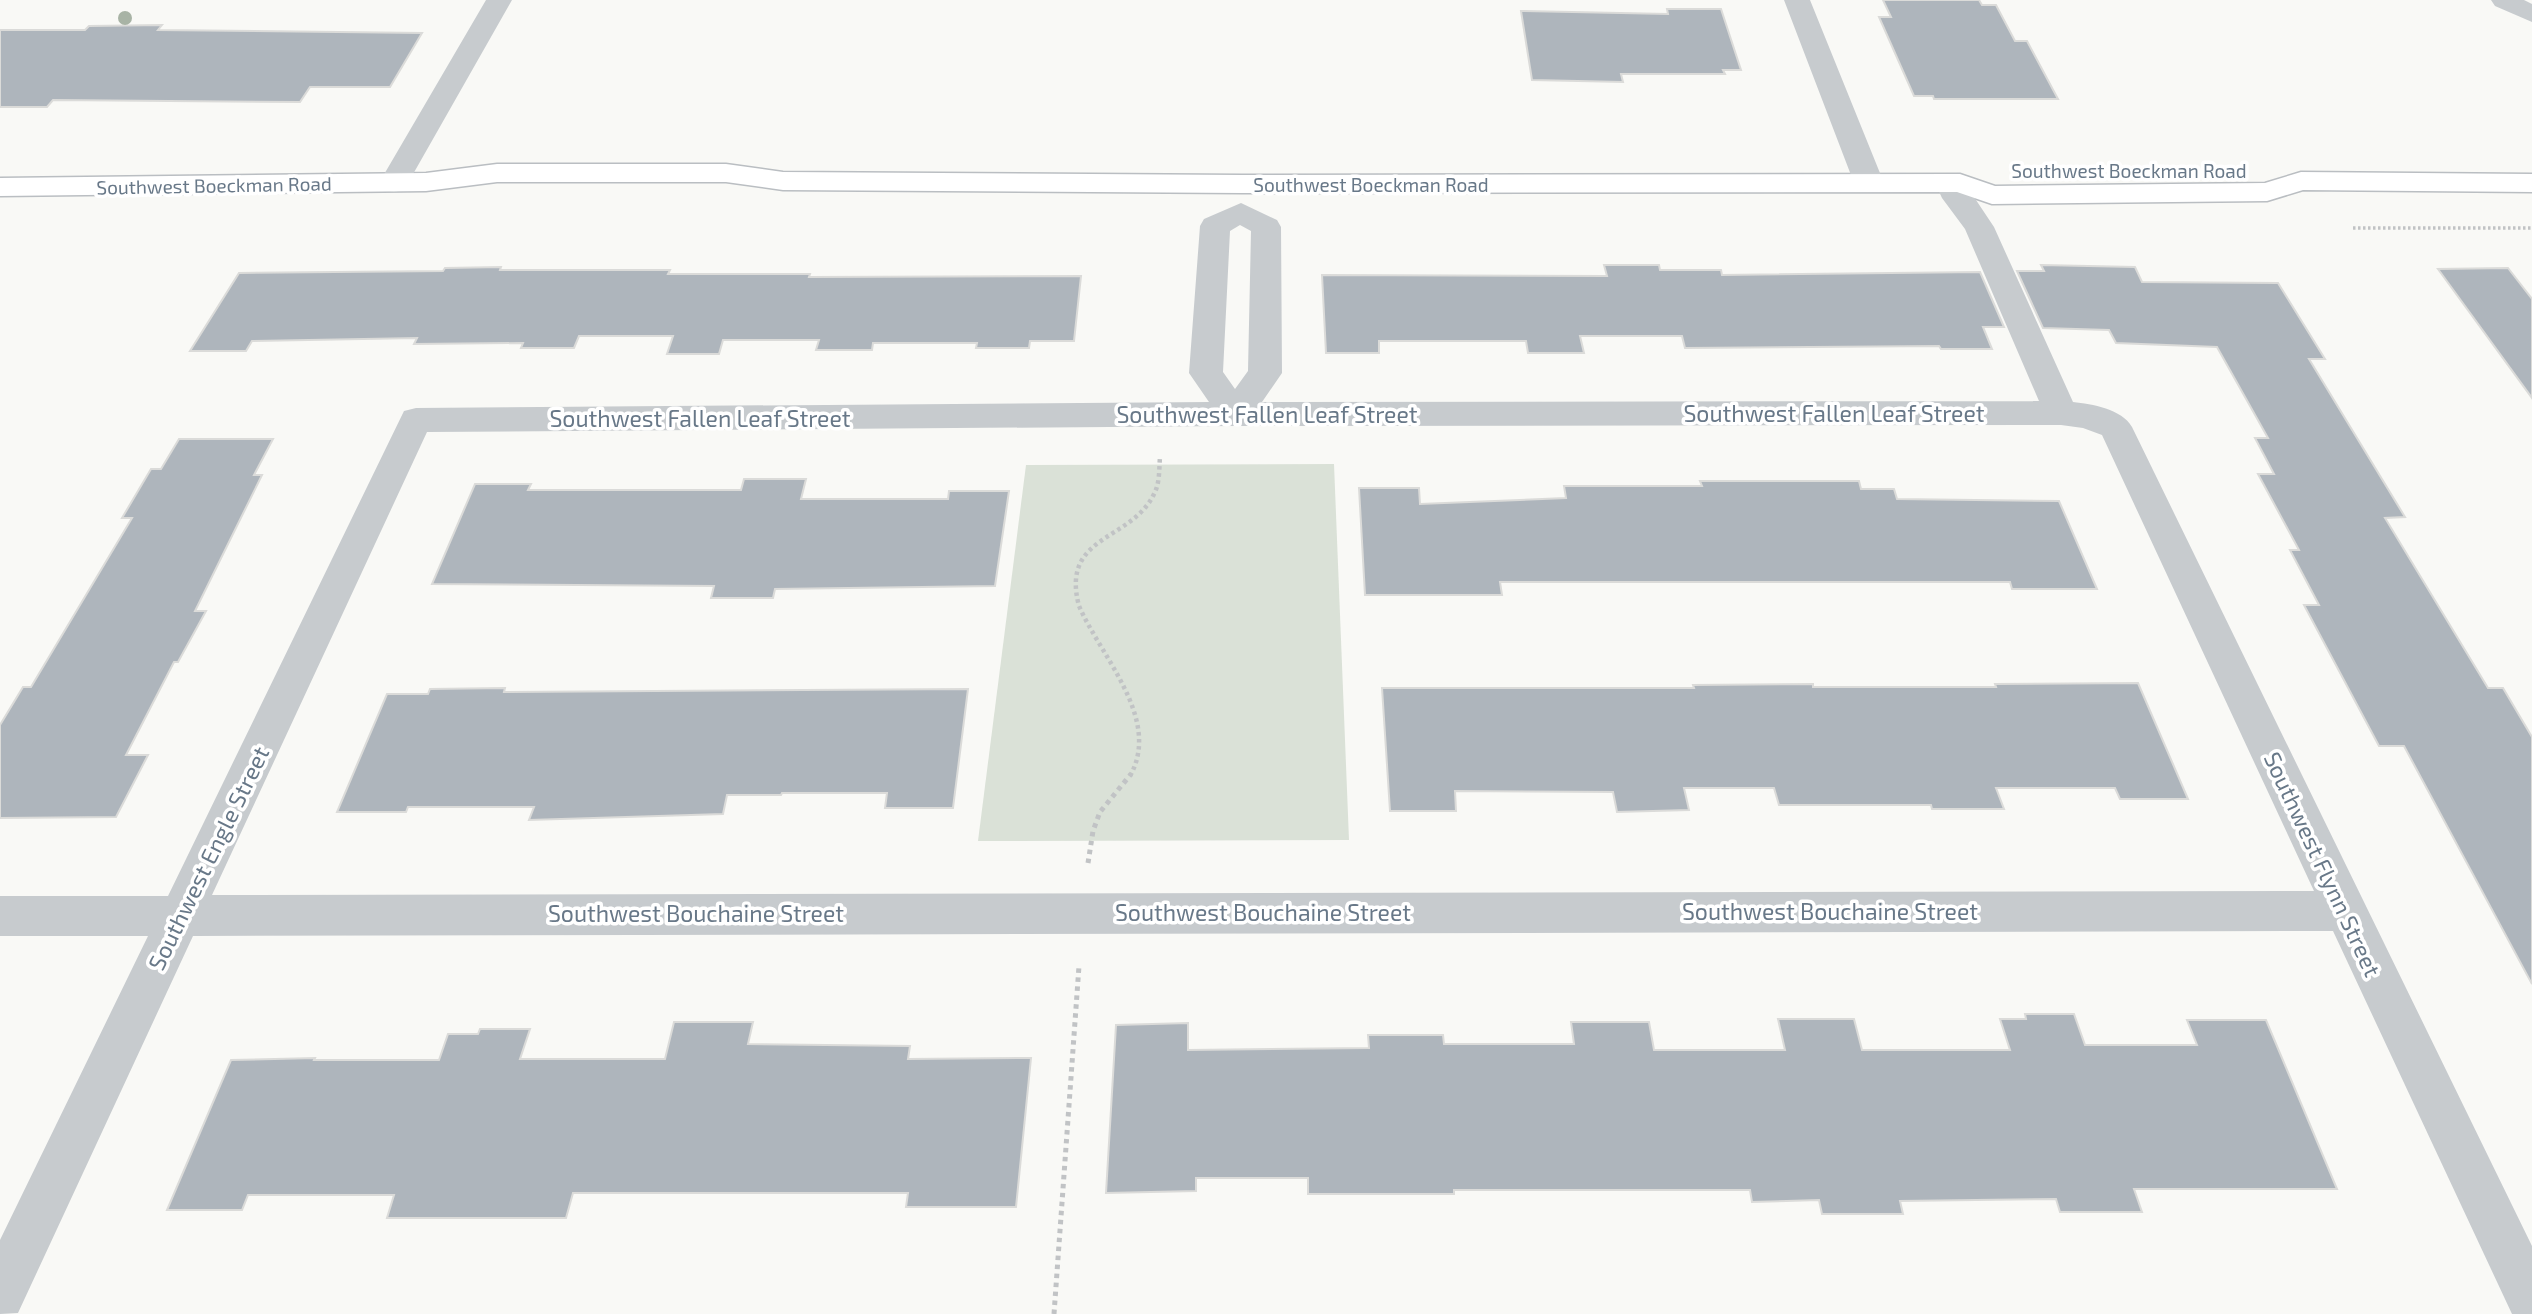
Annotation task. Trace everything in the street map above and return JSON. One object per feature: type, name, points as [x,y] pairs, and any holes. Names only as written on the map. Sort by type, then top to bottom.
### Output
[{"type":"main road","name":"Southwest Boeckman Road","points":[[0,187],[426,183],[486,194],[744,196],[783,181],[1242,199],[1868,183],[1955,183],[1992,195],[2267,192],[2301,181],[2532,183]]},
{"type":"street","points":[[394,183],[427,130],[499,0]]},
{"type":"street","points":[[1797,0],[1868,183]]},
{"type":"street","points":[[2504,0],[2532,14]]},
{"type":"street","points":[[1955,183],[1983,235],[2061,413]]},
{"type":"street","points":[[1242,199],[1266,227],[1265,373],[1235,414],[1206,373],[1215,263],[1213,234],[1215,226],[1242,199]]},
{"type":"street","name":"Southwest Fallen Leaf Street","points":[[416,420],[1235,414],[2061,413],[2088,416],[2115,427]]},
{"type":"street","name":"Southwest Engle Street","points":[[0,1295],[416,420]]},
{"type":"street","name":"Southwest Flynn Street","points":[[2115,427],[2532,1301]]},
{"type":"street","name":"Southwest Bouchaine Street","points":[[0,916],[2344,911]]},
{"type":"path","points":[[2353,228],[2532,228]]},
{"type":"path","points":[[1054,1314],[1082,912],[1091,833],[1101,808],[1135,771],[1141,750],[1137,716],[1116,671],[1086,623],[1075,598],[1074,578],[1084,554],[1105,533],[1138,515],[1154,496],[1160,459],[1162,415]]},
{"type":"shaded area","points":[[1334,464],[1349,840],[978,841],[1026,465]]},
{"type":"building","points":[[1883,0],[1979,0],[1982,5],[1996,5],[2015,41],[2027,41],[2058,99],[1934,99],[1933,96],[1914,96],[1879,17],[1891,17]]},
{"type":"building","points":[[1667,9],[1721,9],[1741,70],[1723,70],[1725,74],[1621,74],[1623,82],[1532,80],[1521,11],[1668,14]]},
{"type":"building","points":[[162,25],[158,30],[422,33],[390,87],[310,87],[300,102],[53,100],[47,107],[0,107],[0,30],[85,30],[89,26]]},
{"type":"building","points":[[1604,265],[1659,265],[1660,270],[1721,270],[1722,275],[1980,272],[2004,327],[1983,327],[1992,349],[1941,349],[1939,346],[1685,348],[1682,336],[1580,336],[1584,353],[1528,353],[1526,341],[1379,341],[1379,353],[1326,353],[1322,275],[1607,276]]},
{"type":"building","points":[[2041,265],[2135,267],[2142,282],[2278,283],[2325,359],[2309,359],[2405,517],[2385,518],[2488,688],[2503,688],[2532,737],[2532,984],[2404,746],[2379,746],[2304,605],[2319,605],[2290,550],[2299,550],[2258,474],[2274,474],[2255,438],[2268,438],[2217,347],[2116,343],[2109,330],[2043,328],[2017,271],[2044,271]]},
{"type":"building","points":[[501,267],[500,270],[670,270],[668,274],[810,274],[809,277],[1081,276],[1074,341],[1030,341],[1029,348],[976,348],[977,343],[873,343],[872,350],[816,350],[819,340],[723,340],[719,354],[667,354],[673,336],[579,336],[574,348],[521,348],[523,343],[414,344],[417,338],[252,341],[246,351],[190,351],[239,273],[443,271],[445,268]]},
{"type":"building","points":[[2508,268],[2532,299],[2532,398],[2438,269]]},
{"type":"building","points":[[179,439],[273,439],[254,475],[262,475],[195,611],[206,611],[178,662],[174,662],[126,755],[148,755],[116,817],[0,818],[0,725],[23,687],[31,687],[132,518],[122,518],[151,469],[161,469]]},
{"type":"building","points":[[744,479],[806,479],[801,499],[948,499],[949,491],[1009,491],[995,586],[775,589],[773,598],[711,598],[714,586],[432,584],[475,484],[531,484],[528,490],[741,490]]},
{"type":"building","points":[[1700,481],[1859,481],[1861,489],[1894,489],[1897,499],[2059,501],[2097,589],[2012,589],[2010,582],[1500,582],[1502,595],[1365,595],[1359,488],[1419,488],[1420,504],[1566,498],[1564,486],[1702,486]]},
{"type":"building","points":[[2138,683],[2188,799],[2120,799],[2115,788],[1996,788],[2004,809],[1932,809],[1931,805],[1779,805],[1774,788],[1684,788],[1689,810],[1617,812],[1613,792],[1455,791],[1456,811],[1390,811],[1382,688],[1694,688],[1693,685],[1813,684],[1813,687],[1996,687],[1995,684]]},
{"type":"building","points":[[505,688],[504,692],[968,689],[953,808],[885,808],[887,793],[782,793],[727,795],[723,814],[529,820],[534,807],[408,807],[406,812],[337,812],[387,694],[428,694],[430,689]]},
{"type":"building","points":[[2025,1014],[2074,1014],[2085,1045],[2197,1045],[2187,1020],[2266,1020],[2337,1189],[2134,1189],[2142,1212],[2060,1212],[2056,1199],[1900,1201],[1903,1214],[1822,1214],[1819,1200],[1752,1202],[1750,1190],[1454,1190],[1454,1194],[1308,1194],[1308,1178],[1196,1178],[1196,1191],[1106,1193],[1116,1025],[1188,1023],[1188,1050],[1369,1048],[1368,1035],[1443,1035],[1444,1044],[1574,1044],[1571,1022],[1649,1022],[1654,1050],[1785,1050],[1778,1019],[1854,1019],[1862,1050],[2010,1050],[2000,1019],[2026,1019]]},
{"type":"building","points":[[674,1022],[753,1022],[748,1044],[910,1046],[908,1059],[1031,1058],[1016,1207],[906,1207],[908,1193],[573,1193],[566,1218],[387,1218],[394,1195],[248,1195],[242,1210],[167,1210],[231,1060],[439,1060],[448,1034],[478,1034],[480,1029],[530,1029],[520,1059],[665,1059]]}]
